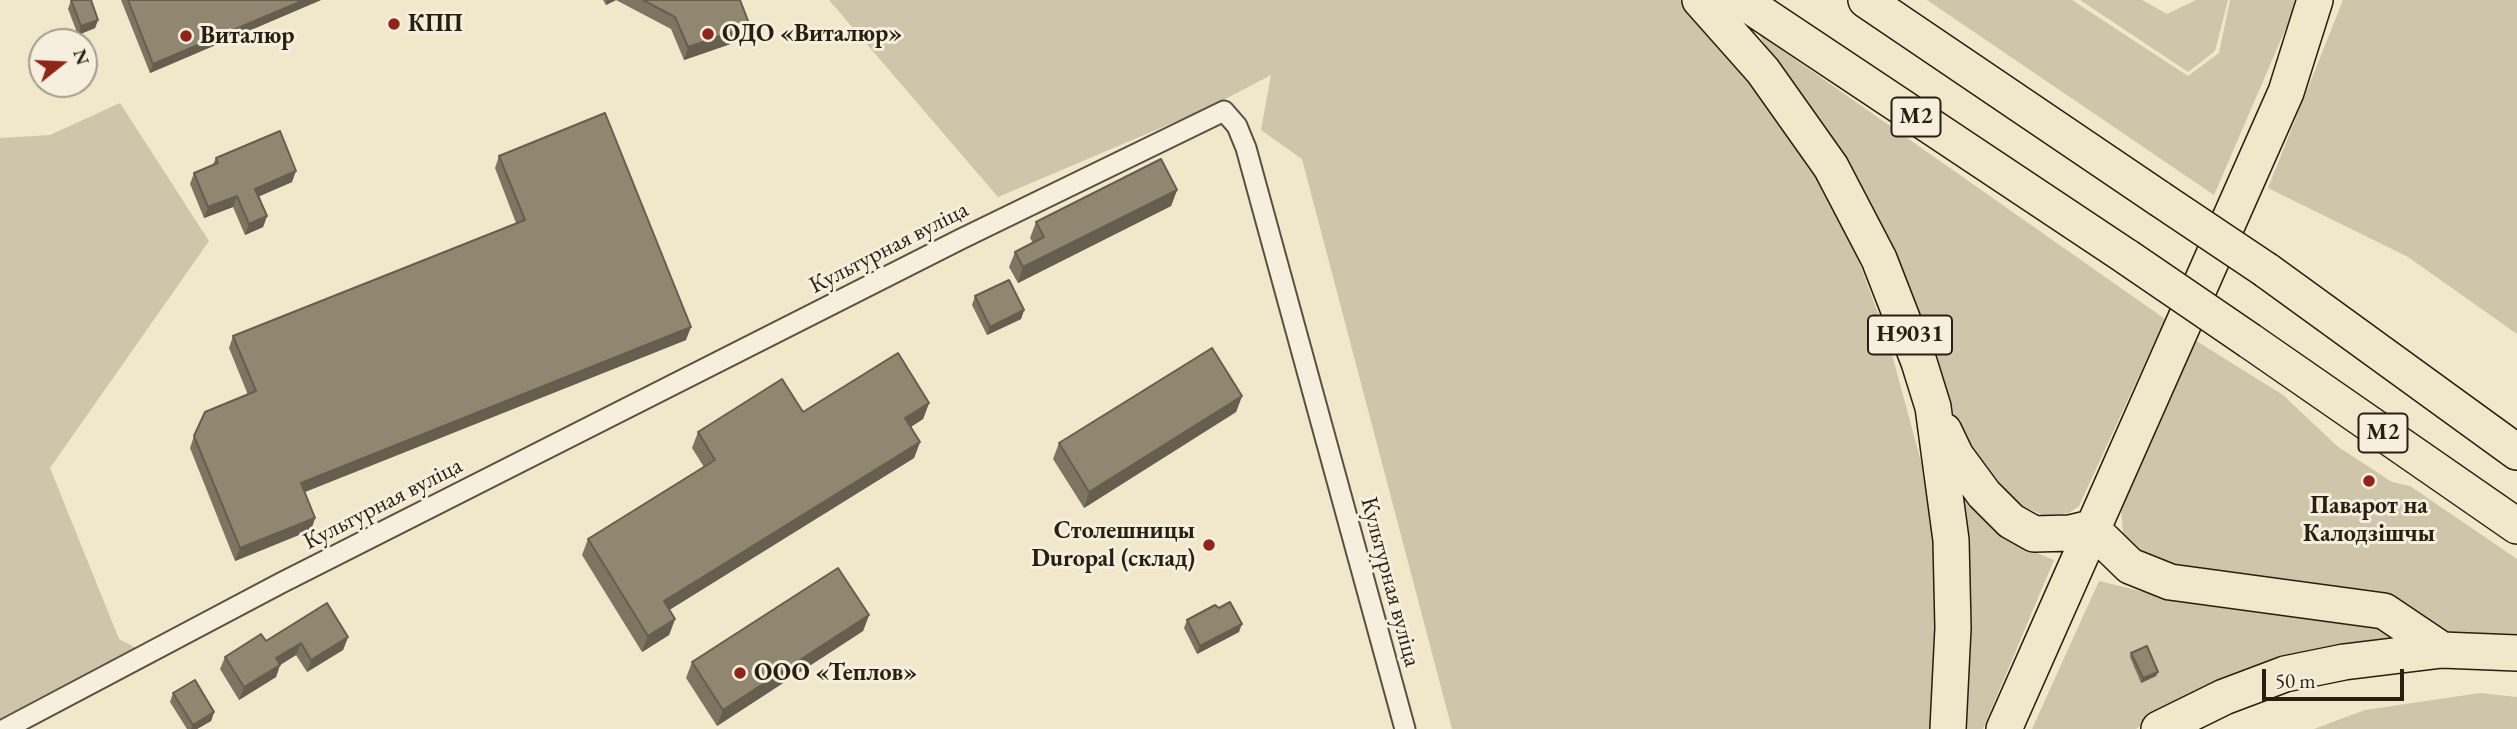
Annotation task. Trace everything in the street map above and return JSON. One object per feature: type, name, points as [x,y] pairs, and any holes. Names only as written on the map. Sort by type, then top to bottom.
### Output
[{"type":"highway","name":"Н9031","points":[[1700,0],[1763,71],[1803,124],[1837,178],[1883,270],[1915,350],[1933,407],[1956,456],[1984,494],[2011,521],[2034,534],[2070,533],[2091,528]]},
{"type":"highway","name":"М2","points":[[1741,0],[2127,257],[2517,526]]},
{"type":"highway","name":"М2","points":[[1866,0],[2266,270],[2517,452]]},
{"type":"highway","points":[[2004,729],[2286,92],[2315,0]]},
{"type":"highway","name":"Н9031","points":[[1933,407],[1951,540],[1953,628],[1948,729]]},
{"type":"highway","points":[[2091,528],[2130,566],[2170,582],[2384,611],[2442,650]]},
{"type":"highway","points":[[2159,729],[2224,697],[2285,674],[2344,662],[2442,650],[2517,653]]},
{"type":"street","name":"Культурная вуліца","points":[[5,729],[281,583],[961,239],[1224,111],[1237,125],[1246,148],[1405,729]]},
{"type":"shaded area","points":[[829,0],[1680,0],[1713,31],[1799,141],[1846,227],[1888,340],[1923,469],[1934,532],[1937,602],[1934,729],[1452,729],[1302,159],[1261,130],[1271,75],[1210,107],[998,197]]},
{"type":"shaded area","points":[[1927,0],[2072,0],[2188,76],[2219,53],[2230,0],[2298,0],[2214,195]]},
{"type":"shaded area","points":[[2080,0],[2142,0],[2167,14],[2196,0],[2228,0],[2215,51],[2188,72]]},
{"type":"shaded area","points":[[2343,0],[2517,0],[2517,334],[2408,257],[2268,188]]},
{"type":"shaded area","points":[[1759,34],[2165,319],[2079,506],[2069,513],[2044,516],[2009,499],[1966,440],[1932,367]]},
{"type":"shaded area","points":[[120,103],[209,241],[50,468],[119,639],[147,654],[0,729],[0,138],[50,135]]},
{"type":"shaded area","points":[[2190,337],[2283,395],[2337,446],[2392,482],[2410,486],[2517,559],[2517,646],[2470,644],[2153,568],[2129,546],[2123,532],[2121,507]]},
{"type":"shaded area","points":[[1953,469],[1979,510],[2012,543],[2054,560],[1983,729],[1957,729]]},
{"type":"shaded area","points":[[2099,581],[2185,602],[2383,627],[2401,639],[2175,704],[2136,729],[2032,729]]},
{"type":"shaded area","points":[[2480,693],[2517,697],[2517,729],[2314,729],[2365,710]]},
{"type":"building","points":[[71,0],[91,0],[98,20],[81,26]]},
{"type":"building","name":"Виталюр","points":[[128,0],[304,0],[153,64]]},
{"type":"building","name":"ОДО «Виталюр»","points":[[643,0],[740,0],[750,26],[688,47],[675,17]]},
{"type":"building","points":[[605,113],[691,327],[301,483],[315,518],[240,548],[194,436],[205,412],[256,391],[233,336],[525,220],[499,156]]},
{"type":"building","points":[[280,131],[296,171],[255,189],[267,216],[249,224],[237,196],[208,207],[194,173],[218,163],[216,158]]},
{"type":"building","points":[[1161,159],[1177,190],[1023,267],[1015,252],[1044,237],[1036,222]]},
{"type":"building","points":[[1009,280],[1024,310],[990,327],[975,296]]},
{"type":"building","points":[[1212,348],[1242,396],[1089,492],[1059,443]]},
{"type":"building","points":[[898,353],[929,403],[905,418],[920,442],[664,601],[675,619],[648,636],[588,539],[715,460],[698,432],[782,379],[803,412]]},
{"type":"building","points":[[838,568],[869,615],[723,710],[692,662]]},
{"type":"building","points":[[1230,602],[1242,624],[1200,646],[1187,620],[1215,605],[1219,608]]},
{"type":"building","points":[[327,603],[348,637],[311,660],[301,643],[276,658],[280,665],[244,687],[225,657],[261,634],[266,641]]},
{"type":"building","points":[[2147,646],[2158,672],[2143,678],[2131,653]]},
{"type":"building","points":[[195,680],[214,712],[193,725],[173,693]]},
{"type":"place","name":"КПП","points":[[394,24]]},
{"type":"place","name":"ОДО «Виталюр»","points":[[708,34]]},
{"type":"place","name":"Виталюр","points":[[186,36]]},
{"type":"place","name":"Паварот на Калодзішчы","points":[[2369,481]]},
{"type":"place","name":"Столешницы Duropal (склад)","points":[[1209,545]]},
{"type":"place","name":"ООО «Теплов»","points":[[740,673]]}]
